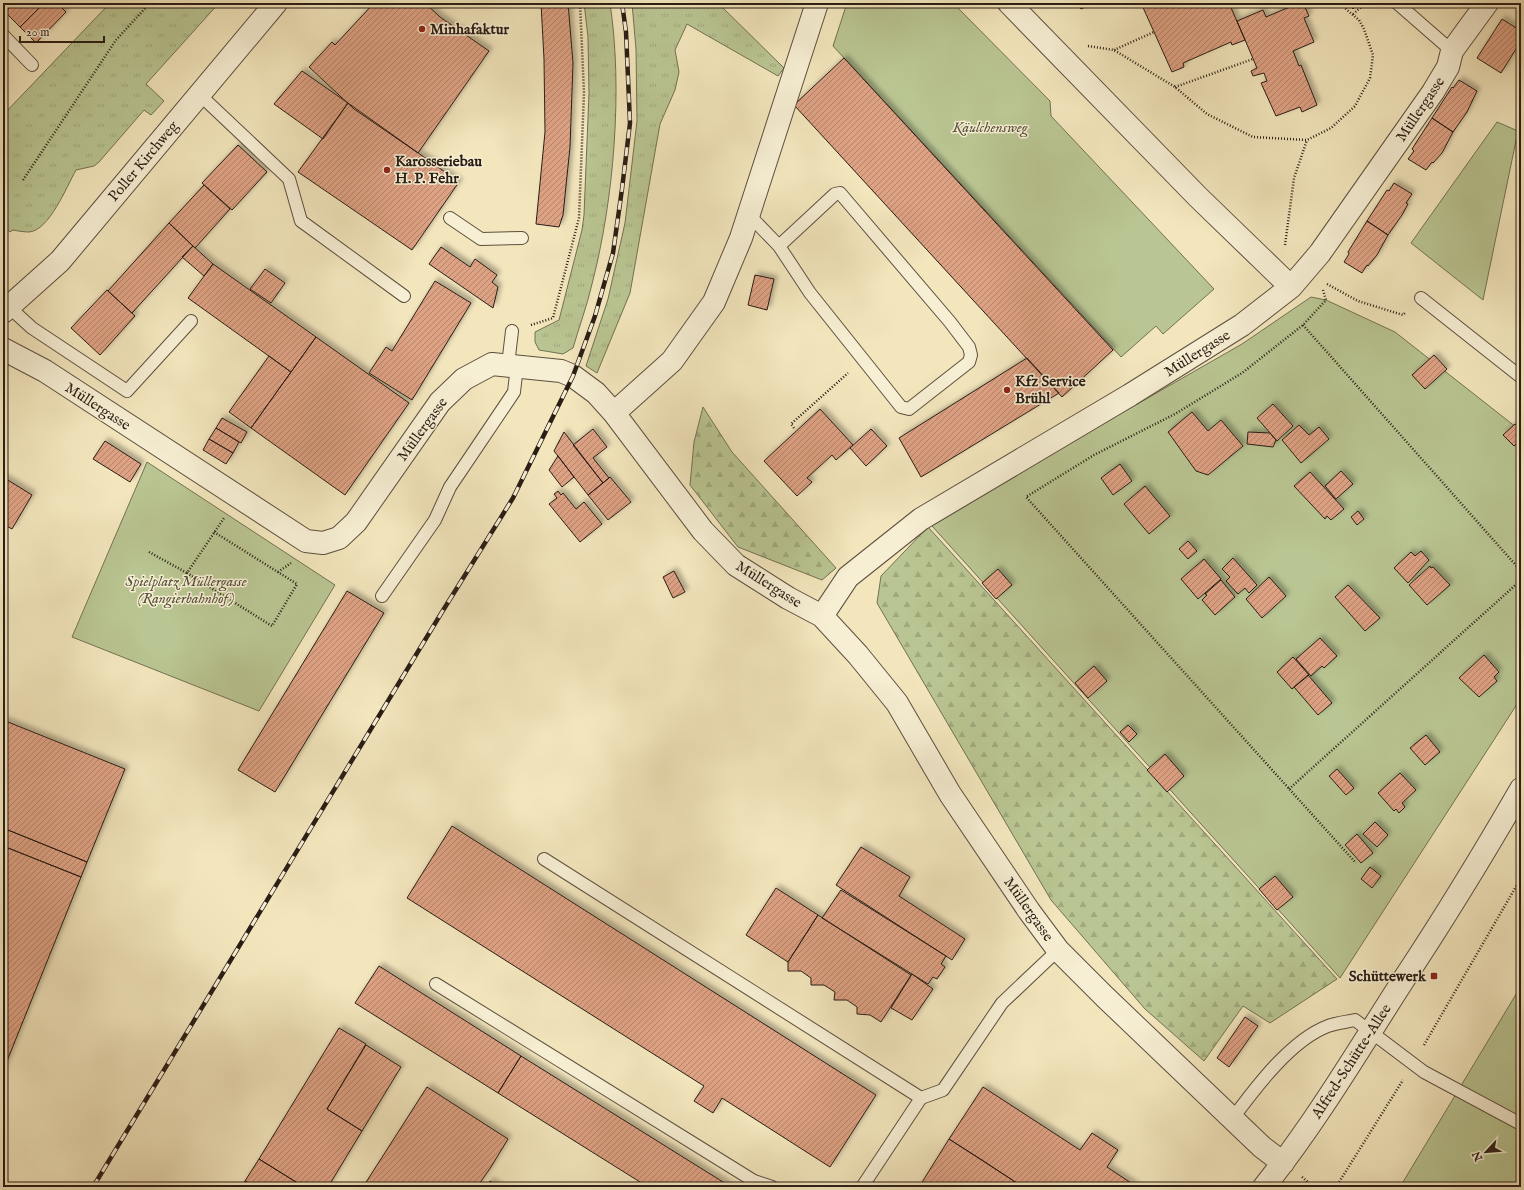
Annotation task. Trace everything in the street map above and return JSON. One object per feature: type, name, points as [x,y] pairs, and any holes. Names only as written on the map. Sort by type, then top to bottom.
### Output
[{"type":"street","name":"Poller Kirchweg","points":[[6,310],[60,261],[276,3]]},
{"type":"street","points":[[614,413],[672,362],[714,302],[749,215],[817,3]]},
{"type":"street","points":[[1009,3],[1198,197],[1305,280]]},
{"type":"street","name":"Müllergasse","points":[[822,616],[848,577],[921,519],[1242,325],[1305,280],[1320,253],[1434,92],[1448,67],[1452,51],[1483,4]]},
{"type":"street","name":"Müllergasse","points":[[3,349],[45,372],[306,541],[323,543],[339,538],[356,522],[440,402],[464,379],[492,364],[561,371],[573,376],[596,393],[614,413],[703,531],[736,565],[788,598],[822,616],[858,654],[897,703],[950,794],[1029,911],[1058,950],[1262,1147],[1283,1163]]},
{"type":"street","name":"Alfred-Schütte-Allee","points":[[1264,1187],[1283,1163],[1371,1032],[1444,917],[1521,789]]},
{"type":"lane","points":[[1397,3],[1452,51]]},
{"type":"lane","points":[[3,35],[32,65]]},
{"type":"lane","points":[[199,94],[289,179],[301,221],[404,296]]},
{"type":"lane","points":[[749,215],[779,246],[810,293],[901,407],[910,410],[969,362],[972,355],[969,347],[950,322],[840,194],[835,194],[779,246]]},
{"type":"lane","points":[[450,218],[481,239],[522,238]]},
{"type":"lane","points":[[1421,298],[1521,377]]},
{"type":"lane","points":[[6,310],[127,390],[191,321]]},
{"type":"lane","points":[[382,596],[435,520],[450,487],[514,392],[512,332]]},
{"type":"lane","points":[[544,859],[921,1098]]},
{"type":"lane","points":[[862,1187],[921,1098],[943,1090],[1002,1003],[1058,950]]},
{"type":"lane","points":[[436,984],[754,1181],[772,1187]]},
{"type":"lane","points":[[1232,1118],[1271,1069],[1309,1038],[1327,1026],[1355,1020],[1424,1072],[1521,1124]]},
{"type":"path","points":[[23,180],[116,40],[150,3]]},
{"type":"path","points":[[512,332],[553,318],[578,218],[584,93],[580,3]]},
{"type":"path","points":[[1058,54],[1088,46],[1114,50],[1175,88],[1207,114],[1253,136],[1307,140],[1331,128],[1356,106],[1370,78],[1373,55],[1364,29],[1359,20],[1340,3]]},
{"type":"path","points":[[1353,14],[1366,3]]},
{"type":"path","points":[[1114,50],[1154,32]]},
{"type":"path","points":[[1175,88],[1253,59]]},
{"type":"path","points":[[1285,240],[1294,178],[1307,140]]},
{"type":"path","points":[[1305,280],[1358,301],[1404,315],[1421,298]]},
{"type":"path","points":[[1305,280],[1326,300],[1303,325],[1235,378],[1175,414],[1094,455],[1026,497],[1356,863]]},
{"type":"path","points":[[1303,325],[1521,571]]},
{"type":"path","points":[[794,428],[790,424],[863,360]]},
{"type":"path","points":[[187,573],[237,496]]},
{"type":"path","points":[[149,552],[187,573],[272,626],[297,584],[214,532]]},
{"type":"path","points":[[1289,789],[1521,580]]},
{"type":"path","points":[[1336,1187],[1413,1064],[1521,878]]},
{"type":"green space","points":[[110,3],[219,3],[146,84],[164,101],[151,115],[144,110],[94,166],[76,170],[57,207],[44,224],[36,230],[29,232],[13,230],[10,232],[3,225],[3,115]]},
{"type":"green space","points":[[584,3],[610,3],[616,72],[614,144],[606,216],[592,284],[573,348],[563,354],[539,350],[535,342],[535,332],[559,320],[582,230],[584,215],[589,93],[588,37]]},
{"type":"green space","points":[[632,3],[718,3],[784,68],[778,76],[687,24],[675,50],[679,72],[675,90],[660,124],[630,293],[597,373],[586,366],[608,299],[625,223],[637,121],[636,49]]},
{"type":"green space","name":"Käulchensweg","points":[[847,3],[953,3],[1050,101],[1051,116],[1214,289],[1163,334],[1156,326],[1121,357],[833,46]]},
{"type":"green space","points":[[1497,122],[1518,131],[1483,300],[1411,243]]},
{"type":"green space","points":[[1311,297],[1326,300],[1395,332],[1521,431],[1521,698],[1340,978],[932,526],[1118,415],[1242,344]]},
{"type":"green space","points":[[703,407],[732,452],[836,568],[822,580],[738,547],[690,485],[694,442]]},
{"type":"green space","name":"Spielplatz Müllergasse (Rangierbahnhof)","points":[[147,462],[335,585],[259,711],[72,637]]},
{"type":"green space","points":[[928,527],[1337,979],[1270,1023],[1243,1006],[1204,1061],[1145,1009],[1051,900],[877,603],[881,576]]},
{"type":"green space","points":[[1521,986],[1521,1187],[1400,1187]]},
{"type":"building","points":[[3,3],[13,3],[5,12]]},
{"type":"building","points":[[13,3],[44,3],[20,27],[5,12]]},
{"type":"building","points":[[44,3],[57,3],[66,12],[36,43],[20,27]]},
{"type":"building","points":[[374,3],[425,3],[440,17],[489,51],[418,153],[354,109],[309,67],[332,42],[335,45]]},
{"type":"building","points":[[459,3],[469,3],[465,8]]},
{"type":"building","points":[[541,3],[568,3],[573,63],[570,147],[563,215],[559,227],[536,224],[545,132],[544,59]]},
{"type":"building","points":[[1067,3],[1094,3],[1081,9],[1078,4],[1069,7]]},
{"type":"building","points":[[1141,3],[1229,3],[1245,40],[1232,45],[1231,42],[1183,63],[1184,67],[1172,72]]},
{"type":"building","points":[[1299,3],[1303,3],[1309,16],[1304,18],[1314,42],[1293,51],[1299,66],[1301,65],[1317,105],[1302,112],[1300,107],[1276,116],[1261,83],[1267,81],[1264,73],[1253,76],[1251,71],[1257,68],[1237,21],[1263,10],[1266,17]]},
{"type":"building","points":[[1347,3],[1359,3],[1353,9]]},
{"type":"building","points":[[1502,19],[1521,31],[1521,41],[1501,73],[1477,58]]},
{"type":"building","points":[[844,58],[1113,350],[1062,397],[794,105]]},
{"type":"building","points":[[302,71],[348,103],[323,139],[274,104]]},
{"type":"building","points":[[1459,80],[1477,91],[1467,112],[1453,132],[1432,118],[1452,87],[1453,88]]},
{"type":"building","points":[[348,103],[459,182],[412,250],[298,172]]},
{"type":"building","points":[[1432,118],[1453,132],[1442,153],[1426,170],[1408,159],[1414,151],[1412,149]]},
{"type":"building","points":[[238,145],[267,172],[232,210],[202,183]]},
{"type":"building","points":[[1394,183],[1412,194],[1406,203],[1408,204],[1402,215],[1388,235],[1367,221],[1387,190],[1389,191]]},
{"type":"building","points":[[204,185],[230,209],[195,248],[169,223]]},
{"type":"building","points":[[1367,221],[1388,235],[1377,255],[1368,266],[1367,265],[1362,273],[1344,262],[1349,254],[1348,252]]},
{"type":"building","points":[[169,223],[193,246],[132,313],[108,291]]},
{"type":"building","points":[[193,246],[213,264],[204,276],[182,257]]},
{"type":"building","points":[[441,247],[470,267],[475,259],[497,275],[492,282],[498,287],[493,308],[429,264]]},
{"type":"building","points":[[213,264],[316,337],[291,372],[188,298]]},
{"type":"building","points":[[265,269],[285,283],[271,303],[250,289]]},
{"type":"building","points":[[755,275],[774,279],[767,310],[748,305]]},
{"type":"building","points":[[435,281],[471,303],[412,400],[369,373],[386,347],[392,351]]},
{"type":"building","points":[[107,290],[135,316],[100,355],[71,328]]},
{"type":"building","points":[[316,337],[409,403],[345,495],[251,428]]},
{"type":"building","points":[[1434,355],[1447,369],[1425,389],[1412,375]]},
{"type":"building","points":[[269,356],[291,372],[251,428],[229,412]]},
{"type":"building","points":[[1027,358],[1059,393],[921,477],[899,438]]},
{"type":"building","points":[[1273,404],[1293,426],[1277,441],[1257,418]]},
{"type":"building","points":[[820,409],[853,445],[836,460],[832,455],[807,478],[812,482],[797,496],[764,461]]},
{"type":"building","points":[[1192,412],[1208,431],[1221,420],[1243,446],[1208,475],[1196,471],[1168,432]]},
{"type":"building","points":[[222,418],[247,432],[241,443],[216,428]]},
{"type":"building","points":[[1515,424],[1521,430],[1521,439],[1514,446],[1503,435]]},
{"type":"building","points":[[1299,425],[1309,435],[1319,427],[1329,439],[1301,463],[1282,440]]},
{"type":"building","points":[[216,428],[239,442],[233,453],[209,439]]},
{"type":"building","points":[[593,429],[607,447],[593,458],[609,478],[603,483],[573,445]]},
{"type":"building","points":[[871,429],[887,446],[866,466],[850,448]]},
{"type":"building","points":[[564,432],[603,483],[588,495],[554,451]]},
{"type":"building","points":[[1248,432],[1270,433],[1276,440],[1273,447],[1247,444]]},
{"type":"building","points":[[209,439],[233,453],[226,464],[203,450]]},
{"type":"building","points":[[105,441],[141,464],[130,482],[93,459]]},
{"type":"building","points":[[558,456],[574,477],[562,487],[549,470]]},
{"type":"building","points":[[1120,464],[1132,481],[1113,495],[1101,478]]},
{"type":"building","points":[[1341,471],[1353,484],[1336,499],[1325,486]]},
{"type":"building","points":[[1310,472],[1344,509],[1331,520],[1327,516],[1325,519],[1294,486]]},
{"type":"building","points":[[3,477],[32,495],[12,529],[3,524]]},
{"type":"building","points":[[610,477],[631,502],[608,520],[588,495]]},
{"type":"building","points":[[1145,486],[1170,516],[1149,534],[1124,504]]},
{"type":"building","points":[[558,491],[561,495],[563,493],[576,509],[584,502],[602,524],[580,542],[549,504],[557,498],[554,494]]},
{"type":"building","points":[[1358,511],[1364,519],[1357,525],[1351,517]]},
{"type":"building","points":[[1188,541],[1197,551],[1188,559],[1179,549]]},
{"type":"building","points":[[1421,551],[1429,560],[1408,583],[1394,568],[1411,552],[1415,556]]},
{"type":"building","points":[[1233,558],[1257,585],[1249,593],[1245,588],[1238,594],[1226,581],[1230,577],[1222,569]]},
{"type":"building","points":[[1204,559],[1221,579],[1198,599],[1181,579]]},
{"type":"building","points":[[1430,566],[1431,568],[1433,567],[1450,585],[1427,605],[1409,585]]},
{"type":"building","points":[[998,569],[1012,585],[996,599],[982,583]]},
{"type":"building","points":[[674,571],[685,592],[673,598],[663,577]]},
{"type":"building","points":[[1269,577],[1286,596],[1262,618],[1246,599]]},
{"type":"building","points":[[1221,580],[1235,597],[1215,615],[1202,600],[1207,595],[1205,594]]},
{"type":"building","points":[[1348,585],[1380,618],[1365,631],[1335,597]]},
{"type":"building","points":[[347,591],[384,613],[275,792],[238,770]]},
{"type":"building","points":[[1320,638],[1337,656],[1324,668],[1322,666],[1311,676],[1296,659]]},
{"type":"building","points":[[1484,655],[1499,672],[1494,677],[1497,681],[1479,697],[1459,678]]},
{"type":"building","points":[[1293,657],[1309,675],[1292,689],[1277,672]]},
{"type":"building","points":[[1094,666],[1107,681],[1088,698],[1075,683]]},
{"type":"building","points":[[1308,675],[1332,703],[1318,715],[1294,687]]},
{"type":"building","points":[[3,720],[125,769],[87,862],[3,828]]},
{"type":"building","points":[[1128,725],[1137,734],[1129,742],[1120,732]]},
{"type":"building","points":[[1426,735],[1440,752],[1425,765],[1410,748]]},
{"type":"building","points":[[1165,754],[1184,776],[1167,792],[1147,770]]},
{"type":"building","points":[[1337,769],[1354,788],[1346,795],[1329,776]]},
{"type":"building","points":[[1400,773],[1416,790],[1402,803],[1405,807],[1399,813],[1396,809],[1394,811],[1378,793]]},
{"type":"building","points":[[1375,822],[1388,835],[1377,847],[1363,834]]},
{"type":"building","points":[[452,826],[876,1095],[830,1167],[722,1098],[713,1113],[694,1101],[704,1086],[407,898]]},
{"type":"building","points":[[3,828],[87,862],[81,877],[3,846]]},
{"type":"building","points":[[1357,834],[1373,853],[1361,863],[1345,845]]},
{"type":"building","points":[[3,846],[81,877],[3,1071]]},
{"type":"building","points":[[861,847],[910,877],[899,896],[965,939],[952,960],[836,885]]},
{"type":"building","points":[[1370,867],[1381,876],[1372,888],[1361,879]]},
{"type":"building","points":[[1275,876],[1293,897],[1277,910],[1259,889]]},
{"type":"building","points":[[776,888],[818,915],[788,962],[746,935]]},
{"type":"building","points":[[841,890],[946,956],[941,964],[945,967],[937,979],[933,977],[928,984],[822,918]]},
{"type":"building","points":[[818,915],[911,975],[881,1022],[870,1015],[857,1014],[857,1007],[847,1000],[834,1000],[835,992],[824,985],[811,985],[811,978],[801,971],[788,971],[788,962]]},
{"type":"building","points":[[379,966],[521,1056],[498,1093],[355,1003]]},
{"type":"building","points":[[912,974],[933,989],[912,1020],[891,1008]]},
{"type":"building","points":[[1245,1017],[1258,1026],[1229,1067],[1217,1058]]},
{"type":"building","points":[[339,1028],[366,1044],[327,1109],[362,1131],[328,1187],[304,1187],[259,1159]]},
{"type":"building","points":[[366,1045],[401,1067],[362,1131],[327,1109]]},
{"type":"building","points":[[521,1056],[731,1187],[648,1187],[498,1093]]},
{"type":"building","points":[[427,1087],[508,1139],[491,1167],[477,1187],[363,1187]]},
{"type":"building","points":[[983,1087],[1080,1150],[1092,1133],[1118,1150],[1107,1167],[1137,1187],[1023,1187],[949,1139]]},
{"type":"building","points":[[949,1139],[982,1160],[1023,1187],[919,1187]]},
{"type":"building","points":[[259,1159],[304,1187],[255,1187],[245,1181]]},
{"type":"building","points":[[245,1181],[255,1187],[242,1187]]},
{"type":"building","points":[[490,1181],[500,1187],[486,1187]]},
{"type":"railway","points":[[93,1187],[442,612],[513,498],[573,376],[595,316],[613,253],[622,189],[630,123],[626,32],[622,3]]},
{"type":"place","name":"Minhafaktur","points":[[422,29]]},
{"type":"place","name":"Karosseriebau H. P. Fehr","points":[[387,170]]},
{"type":"place","name":"Kfz Service Brühl","points":[[1007,390]]},
{"type":"place","name":"Schüttewerk","points":[[1434,976]]}]
